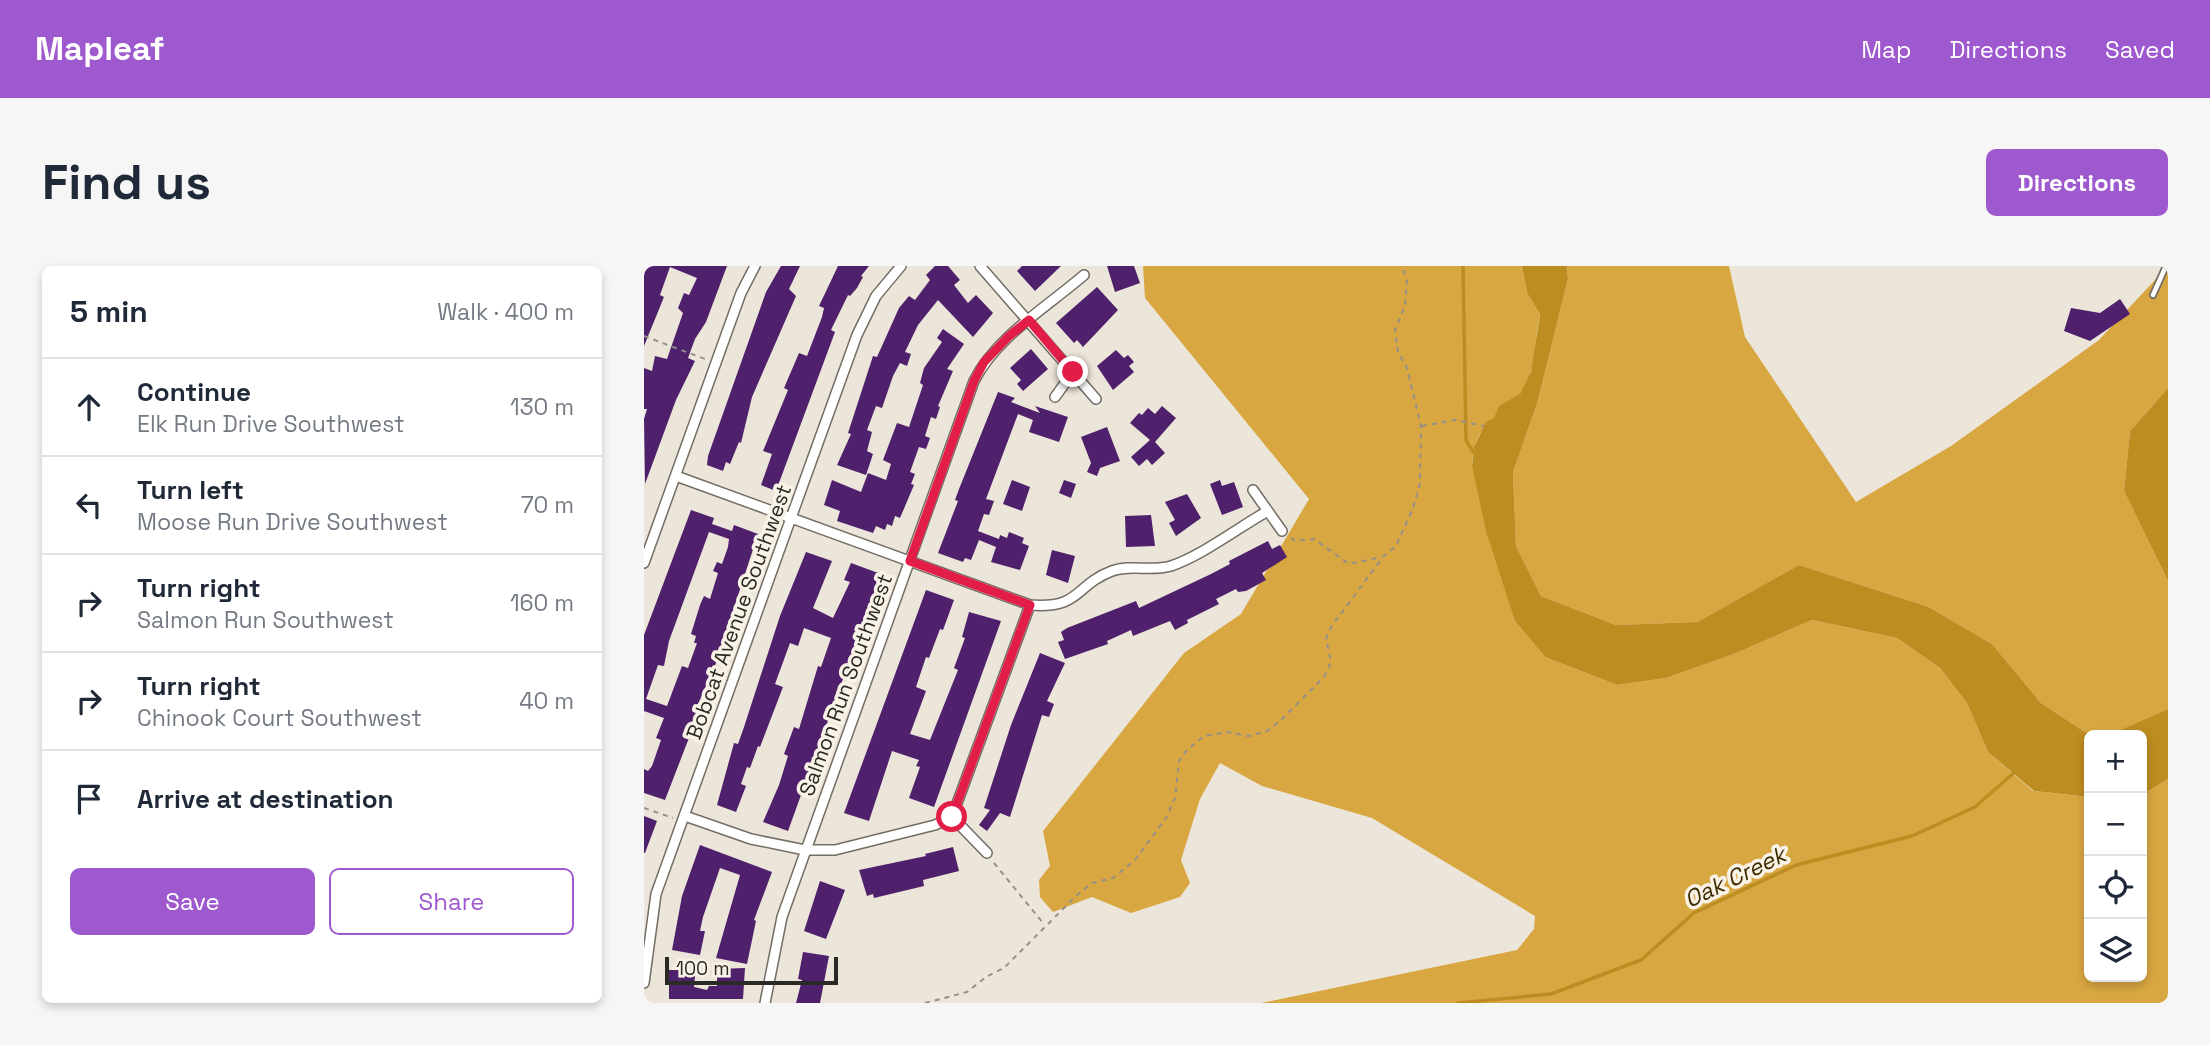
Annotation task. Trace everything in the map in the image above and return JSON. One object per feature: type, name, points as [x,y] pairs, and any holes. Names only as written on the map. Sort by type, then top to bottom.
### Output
[{"type":"street","points":[[644,564],[741,293],[755,266]]},
{"type":"street","name":"Bobcat Avenue Southwest","points":[[644,983],[656,894],[857,335],[876,296],[901,266]]},
{"type":"street","points":[[981,266],[1096,399]]},
{"type":"street","name":"Salmon Run Southwest","points":[[765,1003],[776,937],[805,850],[979,372],[1009,336],[1084,275]]},
{"type":"street","points":[[1055,397],[1073,372]]},
{"type":"street","points":[[676,476],[1030,605],[1061,605],[1076,597],[1101,576],[1116,570],[1157,569],[1174,565],[1266,512]]},
{"type":"street","points":[[1253,490],[1282,531]]},
{"type":"street","points":[[684,819],[751,839],[805,850],[835,850],[935,825],[952,817],[1030,605]]},
{"type":"street","points":[[952,817],[987,853]]},
{"type":"lane","points":[[2153,295],[2166,266]]},
{"type":"path","points":[[925,1003],[967,992],[986,977],[1004,968],[1044,925],[1092,883],[1113,878],[1135,860],[1175,798],[1180,761],[1186,751],[1204,736],[1227,733],[1248,736],[1267,731],[1324,677],[1331,662],[1326,639],[1331,627],[1353,602],[1383,556],[1396,545],[1413,508],[1420,484],[1421,426],[1407,368],[1398,352],[1395,330],[1405,306],[1407,281],[1402,266]]},
{"type":"path","points":[[644,336],[716,363]]},
{"type":"path","points":[[1421,426],[1455,420],[1484,426]]},
{"type":"path","points":[[1282,531],[1295,541],[1314,539],[1349,564],[1383,556]]},
{"type":"path","points":[[644,808],[684,819]]},
{"type":"path","points":[[987,853],[1044,925]]},
{"type":"shaded area","points":[[1143,266],[1522,266],[1527,293],[1540,314],[1530,375],[1521,393],[1483,430],[1474,450],[1472,466],[1515,621],[1545,657],[1617,685],[1666,678],[1734,654],[1812,620],[1897,638],[1940,668],[1967,703],[1988,752],[2033,791],[2084,796],[2084,982],[2147,982],[2147,792],[2168,779],[2168,1003],[1261,1003],[1517,950],[1534,929],[1535,916],[1372,818],[1262,786],[1220,763],[1200,799],[1181,860],[1190,883],[1180,897],[1131,913],[1092,897],[1053,912],[1040,897],[1039,880],[1050,866],[1043,831],[1184,653],[1241,614],[1309,499],[1145,298]]},
{"type":"shaded area","points":[[1522,266],[1567,266],[1568,279],[1537,404],[1513,472],[1516,546],[1541,596],[1616,625],[1697,622],[1799,565],[1929,607],[1992,644],[2041,703],[2084,731],[2084,796],[2034,791],[1988,752],[1967,703],[1940,668],[1897,638],[1812,620],[1734,654],[1666,678],[1617,685],[1545,657],[1515,621],[1486,531],[1472,466],[1474,447],[1486,422],[1494,418],[1499,406],[1520,394],[1531,372],[1540,314],[1527,293]]},
{"type":"shaded area","points":[[1567,266],[1729,266],[1745,337],[1856,502],[1951,446],[2099,340],[2168,266],[2168,388],[2130,431],[2124,491],[2168,581],[2168,709],[2123,730],[2084,731],[2041,703],[1992,644],[1929,607],[1799,565],[1697,622],[1616,625],[1541,596],[1516,546],[1513,472],[1537,404],[1568,279]]},
{"type":"shaded area","points":[[2168,388],[2168,581],[2124,491],[2130,431]]},
{"type":"shaded area","points":[[2168,709],[2168,779],[2147,792],[2147,730],[2121,730]]},
{"type":"building","points":[[644,266],[727,266],[706,322],[695,339],[688,358],[695,361],[676,400],[645,484],[644,419],[647,409],[644,409],[644,368],[652,371],[655,356],[667,359],[683,313],[678,308],[684,293],[689,295],[697,278],[670,267],[660,295],[664,297],[644,346]]},
{"type":"building","points":[[781,266],[800,266],[789,289],[796,296],[752,397],[741,443],[739,442],[730,464],[726,462],[723,471],[707,465],[708,456],[766,292]]},
{"type":"building","points":[[838,266],[869,266],[861,276],[863,277],[857,288],[848,295],[831,330],[835,332],[776,491],[761,485],[772,454],[763,451],[788,390],[784,388],[799,353],[807,356],[822,317],[824,308],[819,306]]},
{"type":"building","points":[[935,266],[948,266],[960,280],[954,285],[968,303],[976,295],[993,313],[973,337],[938,300],[918,325],[905,352],[911,354],[907,366],[900,363],[882,408],[876,406],[867,430],[872,432],[867,451],[873,454],[866,475],[837,465],[851,434],[848,433],[873,356],[877,357],[899,308],[909,296],[915,300],[930,280],[926,275]]},
{"type":"building","points":[[1022,266],[1061,266],[1035,291],[1017,271]]},
{"type":"building","points":[[1107,266],[1134,266],[1140,283],[1115,292]]},
{"type":"building","points":[[1097,287],[1118,310],[1083,347],[1077,340],[1074,343],[1056,323]]},
{"type":"building","points":[[2120,299],[2130,314],[2090,341],[2064,331],[2071,308],[2100,313]]},
{"type":"building","points":[[943,329],[964,344],[947,369],[953,371],[938,406],[940,407],[936,419],[931,417],[925,436],[930,438],[926,449],[919,447],[910,472],[915,474],[911,484],[914,485],[900,518],[895,516],[892,526],[887,524],[885,530],[876,526],[873,533],[837,521],[840,511],[824,505],[832,480],[861,492],[868,473],[886,480],[891,464],[883,460],[897,423],[909,427],[923,385],[920,383],[924,368],[942,342],[937,338]]},
{"type":"building","points":[[1031,349],[1048,369],[1023,391],[1017,384],[1021,380],[1010,368]]},
{"type":"building","points":[[1116,350],[1124,358],[1128,355],[1134,362],[1129,366],[1134,372],[1113,390],[1097,366]]},
{"type":"building","points":[[998,392],[1015,398],[1011,402],[1040,413],[1035,406],[1068,417],[1059,442],[1029,432],[1033,420],[1018,414],[986,499],[994,501],[989,515],[984,514],[978,531],[999,539],[1000,535],[1007,538],[1009,532],[1024,538],[1022,543],[1029,546],[1020,570],[991,562],[996,547],[979,540],[971,560],[965,558],[963,562],[938,553],[958,501],[955,500],[959,489]]},
{"type":"building","points":[[1162,406],[1176,418],[1155,442],[1165,453],[1152,465],[1147,459],[1139,466],[1131,457],[1150,440],[1130,423],[1148,408],[1155,414]]},
{"type":"building","points":[[1107,427],[1120,461],[1100,468],[1097,476],[1087,472],[1091,463],[1081,437]]},
{"type":"building","points":[[1012,480],[1030,487],[1022,511],[1003,504]]},
{"type":"building","points":[[1064,480],[1076,484],[1071,498],[1059,493]]},
{"type":"building","points":[[1220,480],[1222,486],[1234,482],[1243,507],[1222,515],[1210,484]]},
{"type":"building","points":[[1187,494],[1201,518],[1176,536],[1169,523],[1175,520],[1165,502]]},
{"type":"building","points":[[691,510],[714,518],[712,524],[732,531],[734,525],[758,534],[716,663],[695,711],[699,712],[665,800],[644,793],[644,769],[648,771],[652,766],[661,740],[656,738],[664,718],[644,711],[644,635]],"holes":[[[709,532],[729,539],[722,564],[717,562],[713,571],[718,573],[710,599],[704,596],[700,605],[691,634],[696,636],[694,643],[697,643],[688,668],[682,666],[667,706],[646,699],[658,665],[664,666],[669,641]]]},
{"type":"building","points":[[1151,515],[1155,546],[1126,547],[1125,516]]},
{"type":"building","points":[[1268,541],[1272,549],[1280,545],[1287,557],[1262,573],[1266,580],[1246,591],[1238,592],[1236,589],[1216,599],[1219,604],[1187,620],[1188,623],[1175,630],[1170,621],[1133,636],[1131,630],[1107,641],[1108,644],[1065,659],[1058,642],[1064,640],[1061,632],[1067,628],[1136,601],[1139,608],[1211,574],[1230,564],[1229,561]]},
{"type":"building","points":[[1052,550],[1075,556],[1068,583],[1046,575]]},
{"type":"building","points":[[806,552],[832,561],[813,608],[833,618],[850,582],[844,580],[851,563],[881,574],[788,831],[763,822],[788,756],[784,754],[794,727],[799,729],[818,666],[821,667],[831,638],[804,628],[798,646],[790,643],[775,684],[783,687],[760,747],[758,746],[750,768],[747,767],[741,784],[746,786],[736,812],[717,805],[734,743],[738,744],[780,616]]},
{"type":"building","points":[[926,590],[954,600],[943,630],[940,629],[929,658],[926,657],[916,687],[926,691],[910,734],[930,740],[958,670],[954,668],[965,638],[962,637],[969,612],[1001,621],[934,807],[909,798],[920,767],[916,766],[919,760],[892,751],[869,821],[844,813]]},
{"type":"building","points":[[1040,653],[1065,663],[1047,701],[1054,704],[1049,717],[1042,715],[1010,817],[1000,813],[987,831],[979,825],[990,810],[984,808],[1011,725]]},
{"type":"building","points":[[644,816],[657,821],[645,853],[644,853]]},
{"type":"building","points":[[700,845],[772,872],[754,920],[756,921],[747,964],[716,958],[740,875],[720,868],[703,917],[700,931],[705,931],[700,955],[672,950],[682,896]]},
{"type":"building","points":[[953,847],[959,871],[923,880],[924,886],[874,898],[873,894],[867,896],[859,870],[926,856],[925,854]]},
{"type":"building","points":[[820,881],[845,890],[826,939],[804,931]]},
{"type":"building","points":[[803,952],[829,956],[820,1003],[796,1003],[802,980],[798,979]]},
{"type":"building","points":[[745,968],[743,999],[669,999],[669,970],[681,970],[681,976],[695,976],[694,987],[707,990],[709,986],[717,986],[717,969]]},
{"type":"waterway","points":[[1463,266],[1466,440],[1473,452]]},
{"type":"waterway","name":"Oak Creek","points":[[1458,1003],[1551,994],[1641,960],[1694,913],[1796,865],[1912,836],[1975,807],[2017,770]]},
{"type":"route","points":[[952,817],[1030,605],[910,561],[974,381],[984,362],[1029,320],[1073,372]]}]
